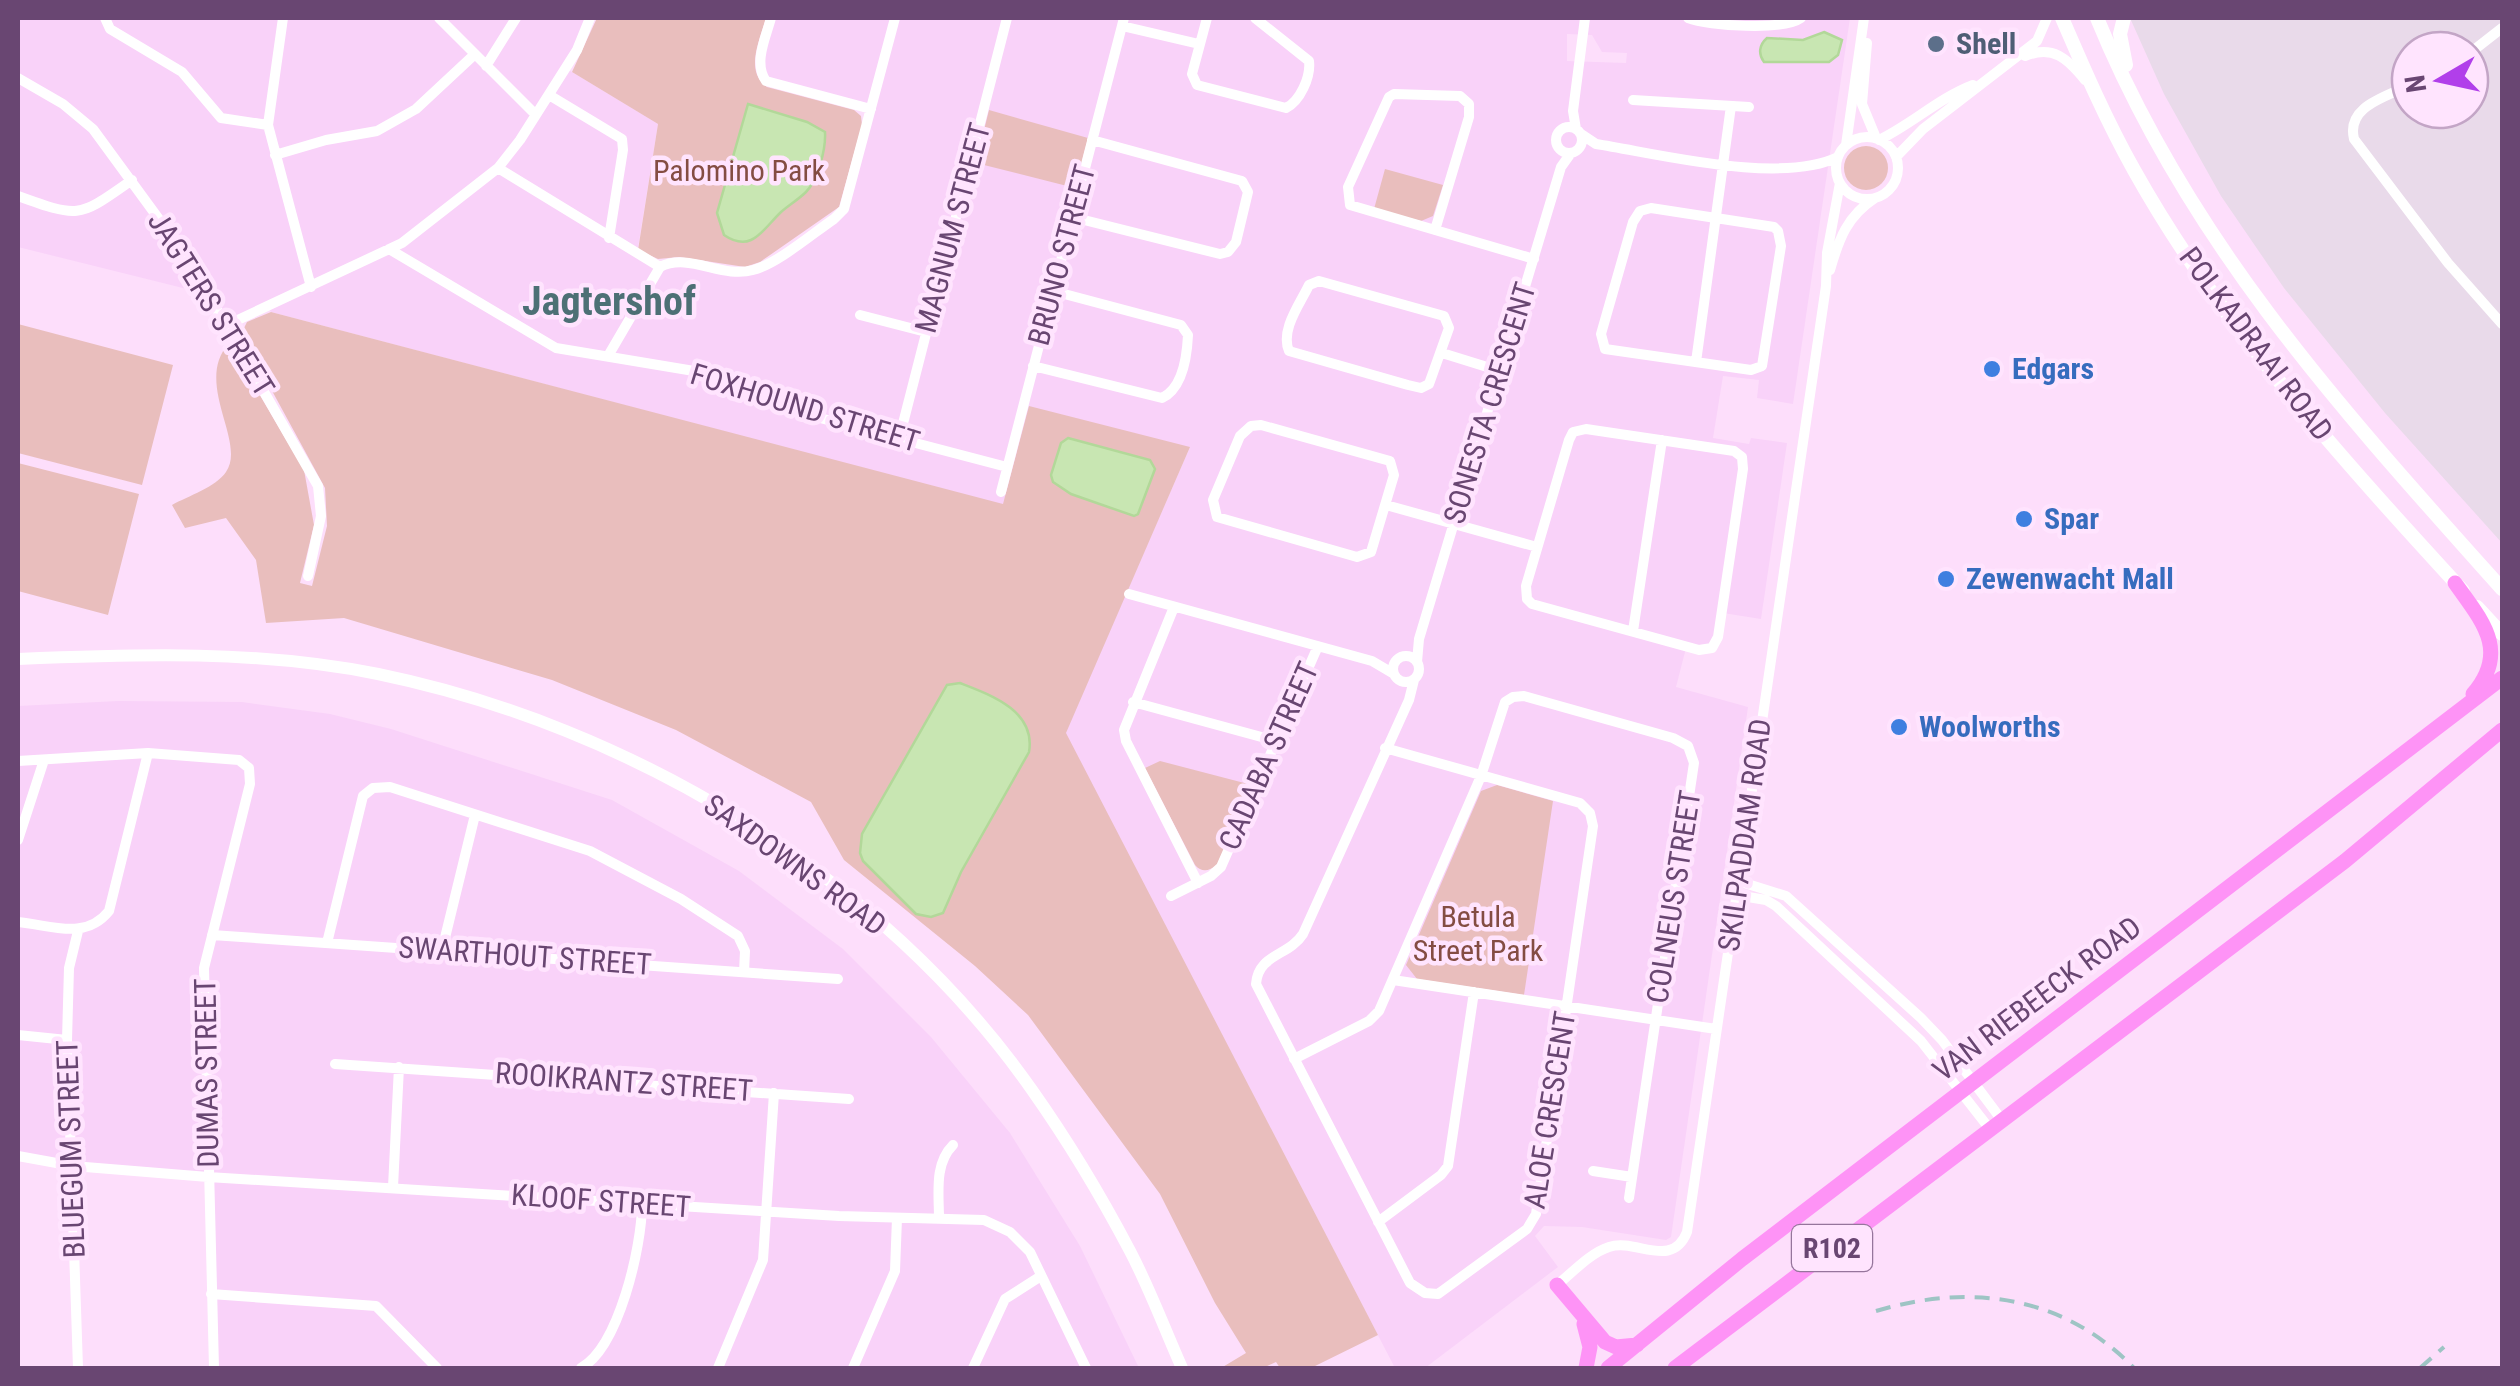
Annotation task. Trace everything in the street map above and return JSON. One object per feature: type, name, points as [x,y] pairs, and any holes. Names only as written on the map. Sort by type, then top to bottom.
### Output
[{"type":"main road","name":"POLKADRAAI ROAD","points":[[2062,18],[2094,93],[2142,184],[2251,346],[2309,419],[2502,634]]},
{"type":"main road","name":"POLKADRAAI ROAD","points":[[2098,18],[2158,145],[2208,231],[2306,366],[2381,456],[2502,589]]},
{"type":"main road","points":[[2124,18],[2120,34],[2123,57],[2158,145]]},
{"type":"main road","points":[[2450,720],[2482,684],[2491,656],[2485,626],[2455,583]]},
{"type":"main road","name":"VAN RIEBEECK ROAD","points":[[1608,1368],[1742,1259],[2502,678]]},
{"type":"main road","name":"R102","points":[[1675,1368],[2344,860],[2502,730]]},
{"type":"main road","points":[[1557,1285],[1583,1320],[1611,1345],[1637,1345]]},
{"type":"main road","points":[[1583,1320],[1590,1347],[1586,1368]]},
{"type":"street","points":[[105,18],[110,29],[182,72],[221,118],[268,125]]},
{"type":"street","points":[[283,18],[268,125],[311,286]]},
{"type":"street","points":[[439,18],[536,114]]},
{"type":"street","points":[[486,66],[516,18]]},
{"type":"street","points":[[226,325],[417,233],[498,168],[577,50],[590,18]]},
{"type":"street","points":[[771,18],[760,64],[766,81],[871,109]]},
{"type":"street","points":[[608,356],[660,267],[676,262],[753,270],[834,219],[846,203],[895,18]]},
{"type":"street","name":"MAGNUM STREET","points":[[899,438],[1007,18]]},
{"type":"street","points":[[1207,18],[1192,74],[1200,88],[1278,109],[1290,107],[1297,100],[1310,61],[1255,18]]},
{"type":"street","points":[[1570,150],[1585,18]]},
{"type":"street","points":[[1688,18],[1764,25],[1788,25],[1800,18]]},
{"type":"street","points":[[1806,166],[1839,180],[1860,198],[1877,197],[1895,181],[1896,157],[1878,139],[1862,104],[1867,18]]},
{"type":"street","points":[[1570,150],[1596,144],[1763,168],[1806,166],[1838,157],[1846,146],[1867,18]]},
{"type":"street","points":[[1896,157],[1923,129],[2037,41],[2047,18]]},
{"type":"street","points":[[1123,22],[1199,44]]},
{"type":"street","name":"BRUNO STREET","points":[[1001,492],[1123,22]]},
{"type":"street","points":[[2012,61],[2038,51],[2052,52],[2069,60],[2094,93]]},
{"type":"street","points":[[275,155],[377,131],[416,109],[475,54]]},
{"type":"street","name":"JAGTERS STREET","points":[[18,78],[81,117],[105,142],[184,252],[318,486],[320,526],[308,576]]},
{"type":"street","points":[[1846,146],[1904,128],[1956,92],[1979,83]]},
{"type":"street","points":[[1435,230],[1469,104],[1460,96],[1394,94],[1348,187],[1348,202],[1354,208],[1534,260]]},
{"type":"street","points":[[549,95],[618,135],[623,142],[609,238]]},
{"type":"street","points":[[2390,95],[2360,110],[2352,124],[2354,139],[2448,263],[2502,324]]},
{"type":"street","points":[[1634,100],[1749,107]]},
{"type":"street","points":[[1696,362],[1731,106]]},
{"type":"street","points":[[1570,150],[1557,135],[1574,130],[1596,144]]},
{"type":"street","points":[[1072,216],[1220,254],[1232,249],[1240,226],[1248,192],[1239,180],[1092,140]]},
{"type":"street","name":"SONESTA CRESCENT","points":[[1407,660],[1419,639],[1570,150]]},
{"type":"street","points":[[1838,157],[1839,180]]},
{"type":"street","points":[[498,168],[660,267]]},
{"type":"street","points":[[18,196],[78,213],[90,210],[132,180]]},
{"type":"street","name":"SKILPADDAM ROAD","points":[[1557,1285],[1610,1246],[1666,1252],[1683,1240],[1839,180]]},
{"type":"street","name":"SKILPADDAM ROAD","points":[[1826,286],[1840,236],[1856,212],[1877,197]]},
{"type":"street","points":[[1651,208],[1716,219],[1774,227],[1778,231],[1781,246],[1762,366],[1751,370],[1605,349],[1601,334],[1636,214],[1651,208]]},
{"type":"street","name":"FOXHOUND STREET","points":[[389,249],[548,344],[724,376],[802,413],[1007,468]]},
{"type":"street","points":[[1319,281],[1440,313],[1447,319],[1448,328],[1442,354],[1432,382],[1421,388],[1294,354],[1285,342],[1308,286],[1319,281]]},
{"type":"street","points":[[1034,366],[1162,398],[1174,392],[1178,383],[1188,343],[1188,335],[1180,325],[1053,291]]},
{"type":"street","points":[[860,316],[926,332]]},
{"type":"street","points":[[1442,354],[1500,371]]},
{"type":"street","points":[[1255,425],[1386,459],[1395,470],[1386,505],[1371,552],[1360,557],[1222,520],[1212,506],[1240,436],[1255,425]]},
{"type":"street","points":[[1586,429],[1662,440],[1734,451],[1744,462],[1717,641],[1706,650],[1529,601],[1526,586],[1573,432],[1586,429]]},
{"type":"street","points":[[1632,631],[1662,440]]},
{"type":"street","points":[[1386,505],[1537,547]]},
{"type":"street","points":[[1129,594],[1372,661],[1407,660],[1398,678],[1404,705]]},
{"type":"street","points":[[1174,607],[1124,725],[1124,736],[1198,883]]},
{"type":"street","name":"CADABA STREET","points":[[1171,896],[1221,867],[1318,646]]},
{"type":"street","name":"SAXDOWNS ROAD","points":[[18,659],[237,656],[378,674],[490,702],[586,737],[681,783],[764,834],[849,898],[922,963],[974,1017],[1031,1089],[1087,1177],[1132,1254],[1182,1368]]},
{"type":"street","name":"ALOE CRESCENT","points":[[1385,748],[1580,804],[1592,819],[1538,1207],[1527,1229],[1444,1291],[1432,1294],[1410,1283],[1258,990],[1257,972],[1266,961],[1300,940],[1404,705],[1409,700],[1419,672],[1407,660]]},
{"type":"street","points":[[1372,661],[1398,678],[1414,680]]},
{"type":"street","name":"COLNEUS STREET","points":[[1481,776],[1500,710],[1508,699],[1519,696],[1673,738],[1692,750],[1694,763],[1629,1198]]},
{"type":"street","points":[[1133,702],[1276,741]]},
{"type":"street","points":[[18,761],[148,753],[109,911],[92,926],[78,931],[18,922]]},
{"type":"street","name":"DUMAS STREET","points":[[148,753],[239,760],[249,768],[250,784],[204,968],[214,1368]]},
{"type":"street","points":[[18,840],[44,760]]},
{"type":"street","points":[[1294,1059],[1373,1018],[1382,1006],[1481,776]]},
{"type":"street","points":[[326,943],[367,791],[390,787],[590,851],[681,899],[738,936],[746,952],[744,972]]},
{"type":"street","points":[[442,950],[475,815]]},
{"type":"street","points":[[1738,881],[1778,892],[1796,904],[1922,1018],[1995,1124]]},
{"type":"street","points":[[1736,894],[1776,906],[1967,1087]]},
{"type":"street","name":"BLUEGUM STREET","points":[[78,931],[69,968],[67,1040],[78,1368]]},
{"type":"street","name":"SWARTHOUT STREET","points":[[212,935],[838,979]]},
{"type":"street","points":[[1393,980],[1716,1029]]},
{"type":"street","points":[[1378,1222],[1448,1166],[1474,992]]},
{"type":"street","points":[[18,1036],[67,1040]]},
{"type":"street","name":"ROOIKRANTZ STREET","points":[[334,1064],[849,1099]]},
{"type":"street","points":[[394,1187],[399,1067]]},
{"type":"street","points":[[718,1368],[760,1273],[774,1092]]},
{"type":"street","points":[[939,1219],[939,1170],[952,1145]]},
{"type":"street","name":"KLOOF STREET","points":[[18,1156],[73,1166],[208,1177],[993,1222],[1020,1240],[1041,1276]]},
{"type":"street","points":[[1593,1171],[1632,1178]]},
{"type":"street","points":[[581,1368],[597,1354],[626,1292],[640,1246],[642,1204]]},
{"type":"street","points":[[854,1368],[895,1271],[897,1218]]},
{"type":"street","points":[[973,1368],[1004,1299],[1041,1276],[1086,1368]]},
{"type":"street","points":[[211,1294],[376,1306],[436,1368]]},
{"type":"shaded area","points":[[18,18],[590,18],[567,69],[658,124],[637,254],[660,267],[671,263],[753,271],[841,213],[872,111],[762,77],[771,18],[1850,18],[1793,404],[1757,398],[1759,380],[1723,376],[1713,438],[1749,444],[1751,438],[1787,443],[1761,619],[1723,613],[1716,645],[1686,648],[1676,687],[1748,707],[1671,1237],[1666,1240],[1582,1227],[1544,1226],[1535,1236],[1558,1267],[1425,1368],[1395,1368],[1065,733],[1190,447],[1003,505],[271,312],[268,307],[226,327],[203,287],[195,291],[18,247]],"holes":[[[1567,34],[1592,35],[1602,52],[1627,53],[1626,63],[1567,61]],[[1140,771],[1217,873],[1198,883]]]},
{"type":"shaded area","points":[[2130,18],[2502,18],[2502,543],[2385,413],[2284,288],[2221,196],[2164,94]]},
{"type":"shaded area","points":[[1824,32],[1842,40],[1838,55],[1829,62],[1764,62],[1761,56],[1767,38],[1803,40]]},
{"type":"shaded area","points":[[748,104],[807,122],[825,132],[825,139],[810,187],[756,237],[742,242],[724,235],[717,213]]},
{"type":"shaded area","points":[[1068,438],[1150,460],[1155,469],[1138,514],[1134,516],[1071,494],[1053,482],[1051,475],[1061,443]]},
{"type":"shaded area","points":[[960,683],[997,699],[1018,715],[1026,726],[1029,752],[961,872],[943,913],[931,917],[916,914],[863,861],[862,834],[947,685]]},
{"type":"shaded area","points":[[118,701],[242,702],[330,714],[391,729],[612,800],[739,871],[843,949],[931,1037],[1010,1133],[1080,1246],[1139,1368],[215,1368],[210,1178],[18,1155],[18,706]]},
{"type":"green space","name":"Palomino Park","points":[[597,18],[766,18],[755,64],[760,80],[767,87],[854,110],[861,116],[862,125],[839,207],[760,262],[745,267],[679,257],[658,259],[638,250],[658,124],[572,72]]},
{"type":"green space","points":[[989,110],[1088,138],[1075,188],[976,163]]},
{"type":"green space","points":[[1866,146],[1881,153],[1888,168],[1881,183],[1866,190],[1851,183],[1844,168],[1851,153]]},
{"type":"green space","points":[[1385,169],[1443,185],[1433,216],[1421,221],[1374,209]]},
{"type":"green space","points":[[271,312],[1003,504],[1029,406],[1190,447],[1066,733],[1378,1335],[1311,1368],[1280,1368],[1276,1362],[1263,1368],[1221,1368],[1246,1353],[1215,1303],[1160,1194],[1028,1015],[975,966],[844,860],[811,802],[676,730],[552,680],[344,618],[266,623],[256,560],[226,518],[185,528],[172,505],[216,482],[231,459],[216,376],[219,359],[229,343],[304,470],[314,525],[300,583],[312,586],[327,526],[325,488],[241,334],[247,322]]},
{"type":"green space","points":[[18,324],[173,365],[142,485],[18,453]]},
{"type":"green space","points":[[18,463],[139,494],[108,615],[18,591]]},
{"type":"green space","points":[[1160,761],[1252,785],[1217,865],[1211,869],[1195,865],[1145,768]]},
{"type":"green space","name":"Betula Street Park","points":[[1497,785],[1553,801],[1524,995],[1417,979],[1406,965],[1481,791]]},
{"type":"railway","points":[[1876,1311],[1946,1298],[2014,1302],[2077,1324],[2134,1368]]},
{"type":"railway","points":[[2420,1368],[2444,1347]]},
{"type":"place","name":"Shell","points":[[1936,44]]},
{"type":"place","name":"Edgars","points":[[1992,369]]},
{"type":"place","name":"Spar","points":[[2024,519]]},
{"type":"place","name":"Zewenwacht Mall","points":[[1946,579]]},
{"type":"place","name":"Woolworths","points":[[1899,727]]},
{"type":"district","name":"Jagtershof","points":[[609,301]]}]
